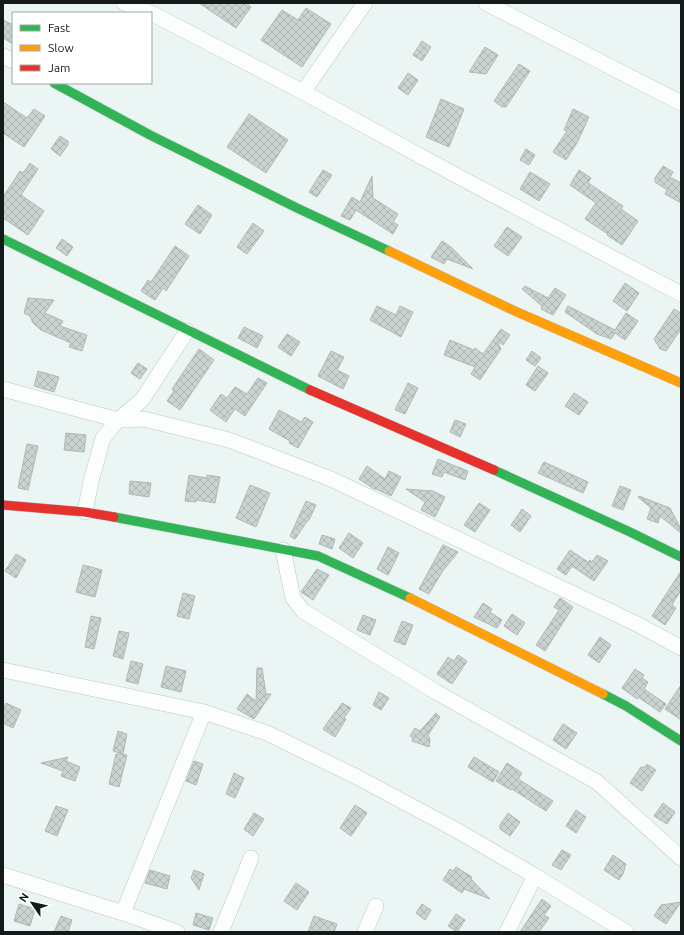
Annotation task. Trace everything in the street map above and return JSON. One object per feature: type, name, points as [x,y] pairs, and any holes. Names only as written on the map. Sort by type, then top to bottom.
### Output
[{"type":"street","points":[[124,3],[148,12]]},
{"type":"street","points":[[303,92],[365,3]]},
{"type":"street","points":[[486,3],[681,103]]},
{"type":"street","points":[[152,14],[303,92],[461,178],[681,294]]},
{"type":"street","points":[[3,56],[12,60]]},
{"type":"street","points":[[56,84],[150,134],[304,212],[517,312],[681,383]]},
{"type":"street","points":[[3,239],[313,392],[486,466],[681,557]]},
{"type":"street","points":[[85,512],[102,438],[118,420],[142,400],[187,331]]},
{"type":"street","points":[[3,389],[118,420],[144,419],[229,440],[331,479],[639,625],[681,648]]},
{"type":"street","points":[[3,505],[85,512],[318,556],[402,594],[626,706],[681,741]]},
{"type":"street","points":[[283,550],[293,598],[303,610],[436,692],[597,782],[681,858]]},
{"type":"street","points":[[3,670],[204,712],[267,733],[357,777],[458,831],[626,932]]},
{"type":"street","points":[[123,913],[204,712]]},
{"type":"street","points":[[221,932],[251,858]]},
{"type":"street","points":[[3,875],[123,913],[177,932]]},
{"type":"street","points":[[507,932],[535,876]]},
{"type":"street","points":[[365,932],[376,906]]},
{"type":"building","points":[[199,3],[246,3],[251,7],[236,28]]},
{"type":"building","points":[[306,8],[331,24],[302,67],[261,40],[282,10],[298,20]]},
{"type":"building","points":[[3,20],[12,24],[12,43],[3,38]]},
{"type":"building","points":[[422,41],[431,47],[422,61],[413,55]]},
{"type":"building","points":[[485,47],[498,55],[486,74],[469,72]]},
{"type":"building","points":[[519,64],[530,71],[506,107],[502,107],[494,101]]},
{"type":"building","points":[[408,73],[418,80],[408,95],[398,88]]},
{"type":"building","points":[[441,99],[464,109],[449,147],[426,137]]},
{"type":"building","points":[[3,102],[27,118],[34,109],[45,116],[24,147],[3,133]]},
{"type":"building","points":[[573,109],[589,117],[577,143],[566,160],[553,152],[567,131],[564,130]]},
{"type":"building","points":[[249,114],[288,140],[266,173],[227,147]]},
{"type":"building","points":[[60,136],[68,141],[68,145],[60,156],[51,149]]},
{"type":"building","points":[[526,149],[535,155],[529,165],[520,160]]},
{"type":"building","points":[[30,163],[38,169],[21,195],[44,211],[28,235],[3,218],[3,197],[20,171],[23,173]]},
{"type":"building","points":[[663,166],[673,172],[670,177],[681,183],[681,203],[665,194],[667,190],[655,182],[655,178]]},
{"type":"building","points":[[323,170],[332,175],[317,197],[309,192]]},
{"type":"building","points":[[579,170],[591,178],[588,183],[623,206],[621,209],[638,221],[622,245],[585,219],[596,203],[570,185]]},
{"type":"building","points":[[530,172],[550,184],[539,201],[520,189]]},
{"type":"building","points":[[372,176],[373,198],[398,214],[393,222],[398,225],[393,234],[356,210],[350,220],[341,216],[352,197],[360,202]]},
{"type":"building","points":[[198,205],[212,215],[200,234],[185,224]]},
{"type":"building","points":[[253,223],[264,231],[247,254],[237,247]]},
{"type":"building","points":[[507,227],[522,237],[508,256],[494,246]]},
{"type":"building","points":[[62,239],[73,247],[67,256],[56,248]]},
{"type":"building","points":[[442,241],[451,247],[473,269],[447,259],[444,264],[431,257]]},
{"type":"building","points":[[175,246],[189,256],[166,291],[163,288],[155,300],[141,291],[148,280],[151,282]]},
{"type":"building","points":[[625,283],[639,293],[627,311],[613,301]]},
{"type":"building","points":[[525,286],[548,298],[555,288],[566,295],[553,315],[541,309],[542,306],[522,289]]},
{"type":"building","points":[[28,298],[54,300],[45,313],[63,321],[60,326],[87,335],[82,351],[69,347],[71,343],[41,330],[33,323],[30,316],[24,313]]},
{"type":"building","points":[[377,306],[396,315],[400,306],[413,312],[401,337],[370,320]]},
{"type":"building","points":[[568,306],[615,330],[626,313],[638,321],[625,340],[615,333],[611,339],[597,334],[565,312]]},
{"type":"building","points":[[674,309],[681,313],[681,329],[666,351],[660,349],[654,339]]},
{"type":"building","points":[[244,327],[263,336],[257,348],[238,338]]},
{"type":"building","points":[[501,329],[510,335],[503,345],[497,341],[501,349],[480,380],[471,374],[475,367],[444,355],[450,340],[474,350],[475,348],[483,354]]},
{"type":"building","points":[[287,334],[300,342],[291,356],[278,347]]},
{"type":"building","points":[[199,349],[214,360],[180,410],[167,401],[174,391],[172,389]]},
{"type":"building","points":[[331,351],[344,357],[337,370],[349,376],[343,389],[318,376]]},
{"type":"building","points":[[532,351],[541,358],[535,366],[526,360]]},
{"type":"building","points":[[138,363],[147,369],[140,379],[131,373]]},
{"type":"building","points":[[538,366],[548,373],[535,391],[526,385]]},
{"type":"building","points":[[38,371],[59,377],[54,392],[34,386]]},
{"type":"building","points":[[258,378],[267,383],[245,416],[235,409],[226,422],[210,410],[221,394],[227,398],[235,387],[247,394]]},
{"type":"building","points":[[408,383],[418,388],[405,414],[395,410]]},
{"type":"building","points":[[574,393],[588,402],[579,415],[565,406]]},
{"type":"building","points":[[279,410],[301,422],[305,417],[313,422],[298,448],[289,443],[290,441],[269,429]]},
{"type":"building","points":[[455,420],[466,424],[460,437],[450,432]]},
{"type":"building","points":[[66,433],[86,435],[84,452],[64,450]]},
{"type":"building","points":[[27,444],[38,446],[28,490],[18,488]]},
{"type":"building","points":[[438,459],[468,471],[465,480],[444,472],[442,477],[432,474]]},
{"type":"building","points":[[544,462],[588,482],[583,493],[538,473]]},
{"type":"building","points":[[367,466],[385,479],[389,471],[401,477],[391,496],[374,489],[359,479]]},
{"type":"building","points":[[189,475],[207,478],[207,475],[220,477],[215,503],[196,500],[196,502],[185,501]]},
{"type":"building","points":[[130,481],[151,483],[149,497],[129,494]]},
{"type":"building","points":[[250,485],[270,493],[256,527],[236,518]]},
{"type":"building","points":[[620,486],[631,490],[623,510],[612,506]]},
{"type":"building","points":[[406,489],[431,490],[445,497],[435,517],[421,510],[425,502]]},
{"type":"building","points":[[639,496],[670,508],[681,529],[681,533],[660,516],[658,523],[647,519],[651,508],[638,497]]},
{"type":"building","points":[[306,501],[316,505],[309,520],[295,539],[290,536]]},
{"type":"building","points":[[479,503],[490,510],[475,532],[464,525]]},
{"type":"building","points":[[522,509],[531,516],[520,532],[511,525]]},
{"type":"building","points":[[349,533],[363,543],[353,558],[339,548]]},
{"type":"building","points":[[322,535],[335,539],[332,549],[319,544]]},
{"type":"building","points":[[443,545],[458,552],[442,572],[429,594],[419,589]]},
{"type":"building","points":[[388,547],[399,553],[388,575],[377,569]]},
{"type":"building","points":[[570,550],[588,562],[590,560],[592,562],[597,555],[608,561],[594,581],[572,566],[566,575],[557,569]]},
{"type":"building","points":[[16,554],[26,560],[16,578],[5,571]]},
{"type":"building","points":[[83,565],[102,570],[95,597],[76,592]]},
{"type":"building","points":[[317,569],[329,575],[313,600],[301,592]]},
{"type":"building","points":[[681,571],[681,590],[672,605],[676,608],[665,625],[652,616]]},
{"type":"building","points":[[183,593],[195,596],[189,619],[177,616]]},
{"type":"building","points":[[560,598],[573,607],[545,651],[536,645],[559,610],[554,607]]},
{"type":"building","points":[[483,603],[492,609],[490,612],[502,620],[497,628],[474,617]]},
{"type":"building","points":[[512,614],[525,623],[517,635],[504,626]]},
{"type":"building","points":[[363,615],[376,620],[370,635],[357,630]]},
{"type":"building","points":[[91,616],[101,618],[94,649],[85,647]]},
{"type":"building","points":[[402,621],[413,625],[405,645],[394,641]]},
{"type":"building","points":[[119,631],[129,633],[123,659],[113,656]]},
{"type":"building","points":[[600,637],[611,645],[599,663],[588,655]]},
{"type":"building","points":[[458,655],[467,661],[452,684],[437,674],[448,657],[454,661]]},
{"type":"building","points":[[131,661],[143,664],[138,684],[126,681]]},
{"type":"building","points":[[166,666],[186,671],[181,692],[161,687]]},
{"type":"building","points":[[257,668],[262,668],[266,694],[271,694],[254,719],[237,709],[247,694],[256,701]]},
{"type":"building","points":[[635,669],[644,675],[642,678],[648,682],[644,689],[666,704],[660,712],[638,697],[637,699],[622,688]]},
{"type":"building","points":[[681,685],[681,720],[665,709]]},
{"type":"building","points":[[379,692],[389,698],[381,710],[373,705]]},
{"type":"building","points":[[6,703],[21,710],[13,728],[3,723],[3,710]]},
{"type":"building","points":[[342,703],[351,708],[344,718],[346,719],[335,737],[323,729]]},
{"type":"building","points":[[436,713],[440,717],[428,735],[430,739],[429,747],[412,741],[413,738],[410,736],[415,728],[420,731]]},
{"type":"building","points":[[563,724],[577,733],[566,749],[553,740]]},
{"type":"building","points":[[118,731],[127,734],[123,754],[113,751]]},
{"type":"building","points":[[116,754],[127,755],[119,787],[109,784]]},
{"type":"building","points":[[68,757],[66,761],[80,767],[75,781],[61,776],[63,771],[41,763]]},
{"type":"building","points":[[474,757],[499,772],[493,782],[468,767]]},
{"type":"building","points":[[194,761],[203,764],[196,785],[186,781]]},
{"type":"building","points":[[507,763],[522,773],[518,779],[553,801],[546,811],[512,789],[511,790],[496,781]]},
{"type":"building","points":[[647,764],[656,770],[642,791],[630,783],[641,767],[645,767]]},
{"type":"building","points":[[234,773],[244,778],[235,798],[226,794]]},
{"type":"building","points":[[663,803],[675,812],[667,824],[654,816]]},
{"type":"building","points":[[355,805],[367,813],[351,836],[340,828]]},
{"type":"building","points":[[56,806],[68,810],[57,836],[45,831]]},
{"type":"building","points":[[576,810],[586,817],[576,833],[566,826]]},
{"type":"building","points":[[254,813],[264,819],[253,836],[244,829]]},
{"type":"building","points":[[508,813],[520,822],[510,836],[500,829],[500,825]]},
{"type":"building","points":[[562,850],[571,855],[561,870],[552,865]]},
{"type":"building","points":[[613,855],[626,864],[623,874],[619,880],[604,870]]},
{"type":"building","points":[[456,867],[472,877],[471,879],[490,899],[464,889],[462,893],[443,880],[450,869],[453,871]]},
{"type":"building","points":[[150,870],[170,876],[167,889],[145,883]]},
{"type":"building","points":[[194,870],[204,874],[199,890],[191,878]]},
{"type":"building","points":[[296,883],[309,892],[297,910],[284,901]]},
{"type":"building","points":[[542,899],[551,906],[544,915],[549,918],[539,932],[520,932]]},
{"type":"building","points":[[681,902],[666,924],[654,916],[661,905]]},
{"type":"building","points":[[19,904],[35,909],[30,926],[14,921]]},
{"type":"building","points":[[422,904],[431,910],[425,920],[416,913]]},
{"type":"building","points":[[196,913],[213,918],[209,930],[193,925]]},
{"type":"building","points":[[456,914],[465,920],[457,932],[448,926]]},
{"type":"building","points":[[61,916],[72,920],[68,932],[54,932]]},
{"type":"building","points":[[314,916],[337,924],[334,932],[308,932]]},
{"type":"traffic: fast","points":[[56,84],[150,135],[297,208],[389,251]]},
{"type":"traffic: fast","points":[[3,239],[310,390]]},
{"type":"traffic: fast","points":[[494,470],[681,557]]},
{"type":"traffic: fast","points":[[114,517],[318,556],[410,598]]},
{"type":"traffic: fast","points":[[603,694],[626,706],[681,741]]},
{"type":"traffic: slow","points":[[389,251],[517,312],[681,383]]},
{"type":"traffic: slow","points":[[410,598],[603,694]]},
{"type":"traffic: jam","points":[[310,390],[494,470]]},
{"type":"traffic: jam","points":[[3,505],[85,512],[114,517]]}]
